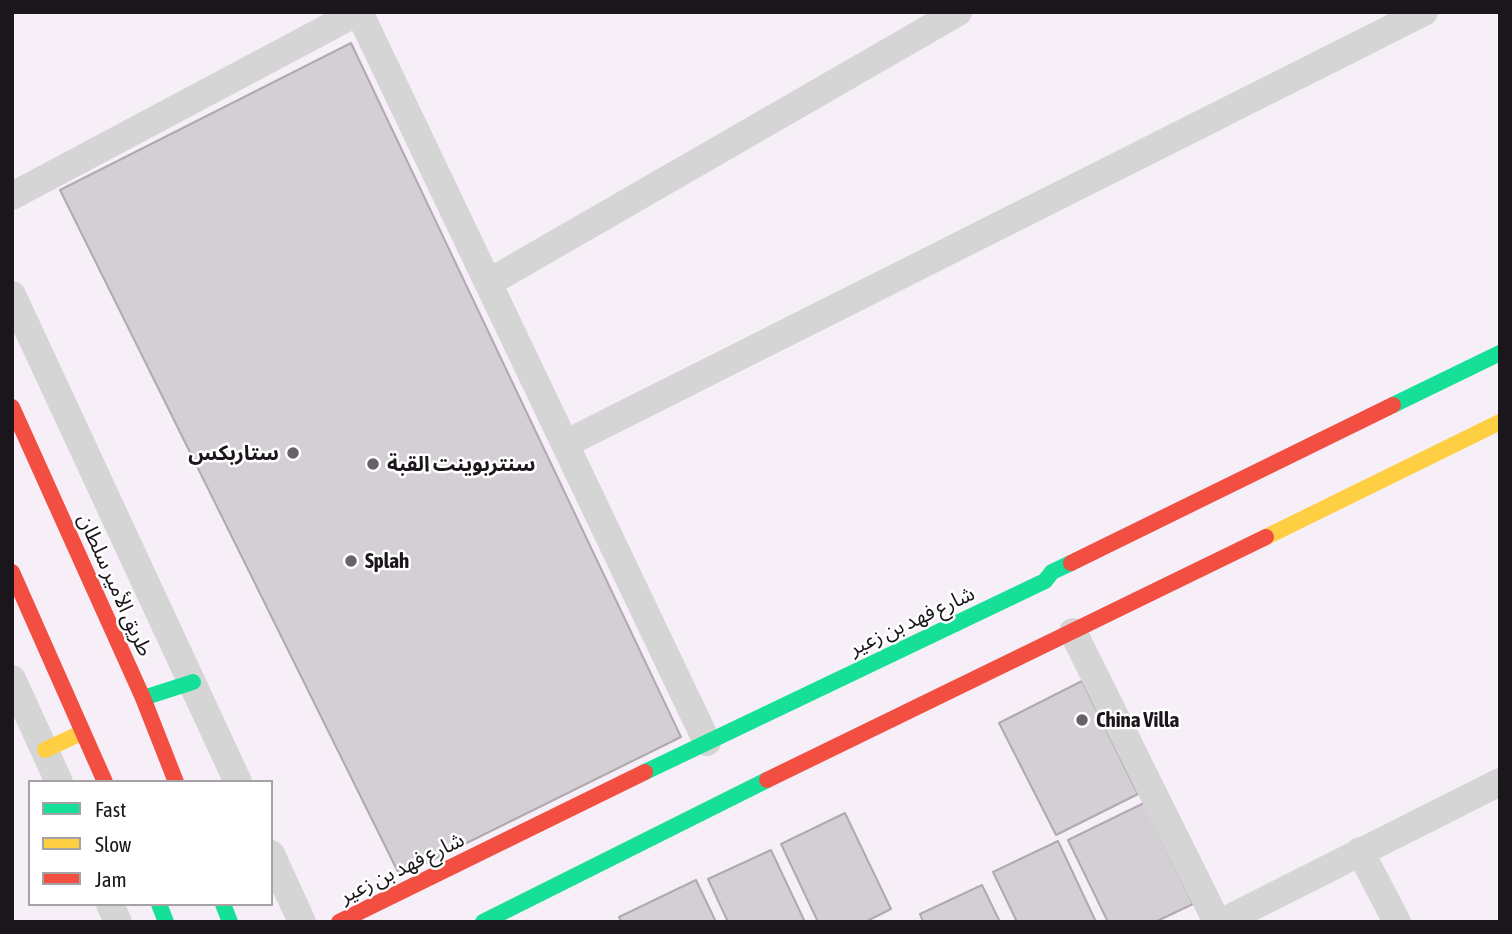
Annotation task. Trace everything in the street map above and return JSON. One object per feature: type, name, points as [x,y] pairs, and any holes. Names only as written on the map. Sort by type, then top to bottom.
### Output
[{"type":"street","points":[[12,195],[359,12],[707,742]]},
{"type":"street","points":[[488,283],[958,12]]},
{"type":"street","points":[[565,444],[1424,12]]},
{"type":"street","points":[[12,295],[237,780]]},
{"type":"street","name":"شارع فهد بن زعير","points":[[339,922],[707,742],[736,734],[1048,586],[1052,572],[1500,353]]},
{"type":"street","name":"طريق الأمير سلطان","points":[[12,407],[143,698],[175,780]]},
{"type":"street","points":[[483,922],[760,776],[1500,422]]},
{"type":"street","points":[[12,572],[104,780]]},
{"type":"street","points":[[1071,627],[1220,922],[1500,782]]},
{"type":"street","points":[[12,679],[57,780]]},
{"type":"street","points":[[143,698],[193,682]]},
{"type":"street","points":[[45,750],[83,732]]},
{"type":"street","points":[[1360,851],[1397,922]]},
{"type":"street","points":[[273,858],[302,922]]},
{"type":"street","points":[[111,906],[118,922]]},
{"type":"building","name":"سنتربوينت القبة","points":[[351,43],[681,737],[400,876],[60,190]]},
{"type":"building","points":[[1082,681],[1138,794],[1056,835],[999,723]]},
{"type":"building","points":[[1144,803],[1193,904],[1155,922],[1108,922],[1068,840]]},
{"type":"building","points":[[845,813],[891,909],[865,922],[818,922],[781,844]]},
{"type":"building","points":[[1058,841],[1096,922],[1017,922],[993,872]]},
{"type":"building","points":[[771,850],[805,922],[728,922],[708,879]]},
{"type":"building","points":[[696,880],[716,922],[621,922],[619,917]]},
{"type":"building","points":[[982,885],[1000,922],[923,922],[920,914]]},
{"type":"traffic: fast","points":[[1393,405],[1500,353]]},
{"type":"traffic: fast","points":[[645,772],[1045,581],[1052,572],[1071,563]]},
{"type":"traffic: fast","points":[[143,698],[193,682]]},
{"type":"traffic: fast","points":[[483,922],[767,780]]},
{"type":"traffic: fast","points":[[160,906],[166,922]]},
{"type":"traffic: fast","points":[[224,906],[230,922]]},
{"type":"traffic: slow","points":[[1266,537],[1500,422]]},
{"type":"traffic: slow","points":[[45,750],[83,732]]},
{"type":"traffic: jam","points":[[1071,563],[1393,405]]},
{"type":"traffic: jam","points":[[12,407],[143,698],[175,780]]},
{"type":"traffic: jam","points":[[767,780],[1266,537]]},
{"type":"traffic: jam","points":[[12,572],[104,780]]},
{"type":"traffic: jam","points":[[339,922],[645,772]]},
{"type":"place","name":"ستاربكس","points":[[293,453]]},
{"type":"place","name":"سنتربوينت القبة","points":[[373,464]]},
{"type":"place","name":"Splah","points":[[351,561]]},
{"type":"place","name":"China Villa","points":[[1082,720]]}]
